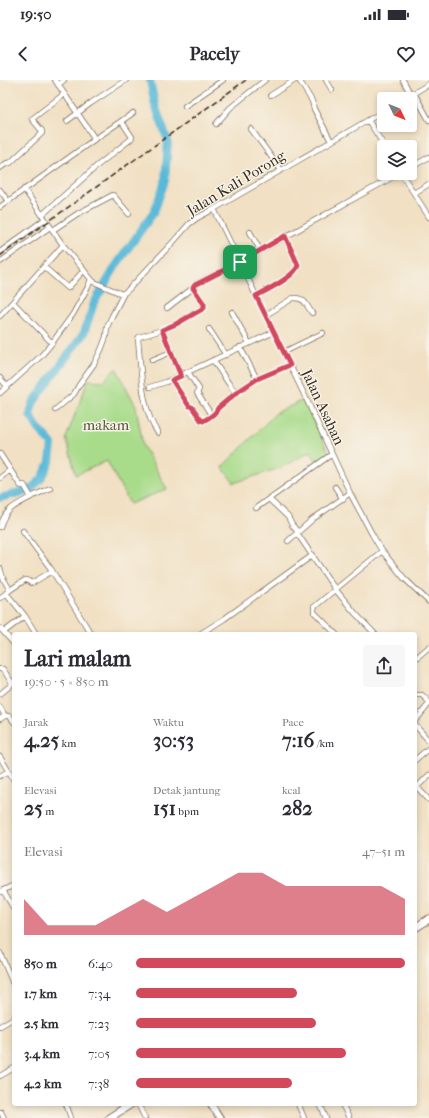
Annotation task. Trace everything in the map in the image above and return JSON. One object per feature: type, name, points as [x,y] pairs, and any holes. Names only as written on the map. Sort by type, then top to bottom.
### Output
[{"type":"main road","points":[[417,927],[429,919]]},
{"type":"main road","points":[[109,1118],[128,1106]]},
{"type":"street","points":[[55,80],[95,139]]},
{"type":"street","points":[[58,85],[64,80]]},
{"type":"street","points":[[67,122],[77,113],[126,80]]},
{"type":"street","points":[[186,106],[223,80]]},
{"type":"street","points":[[216,124],[230,108],[265,80]]},
{"type":"street","points":[[271,95],[295,80]]},
{"type":"street","points":[[299,80],[312,100],[314,109],[331,141]]},
{"type":"street","points":[[326,80],[332,90]]},
{"type":"street","points":[[403,80],[411,92]]},
{"type":"street","points":[[415,92],[429,84]]},
{"type":"street","points":[[0,168],[7,163],[10,163],[43,132],[32,119],[64,94]]},
{"type":"street","points":[[417,102],[429,120]]},
{"type":"street","points":[[0,207],[95,139],[133,114]]},
{"type":"street","name":"Jalan Kali Porong","points":[[55,410],[74,394],[90,371],[100,350],[112,316],[124,293],[189,224],[207,212],[377,114]]},
{"type":"street","points":[[368,120],[381,140]]},
{"type":"street","points":[[0,252],[44,217],[98,165],[132,138],[122,122]]},
{"type":"street","points":[[252,129],[281,170]]},
{"type":"street","points":[[417,164],[429,157]]},
{"type":"street","points":[[167,308],[196,284],[240,262],[388,180]]},
{"type":"street","points":[[406,180],[429,216]]},
{"type":"street","points":[[414,193],[429,184]]},
{"type":"street","points":[[24,189],[63,245],[93,280],[119,294],[124,293]]},
{"type":"street","points":[[0,190],[8,201]]},
{"type":"street","points":[[0,262],[52,228],[113,195],[129,214]]},
{"type":"street","name":"Jalan Asahan","points":[[214,209],[284,352],[350,493],[382,551],[404,578],[429,602]]},
{"type":"street","points":[[250,232],[260,250]]},
{"type":"street","points":[[256,296],[292,275],[298,267],[285,236]]},
{"type":"street","points":[[0,316],[63,245]]},
{"type":"street","points":[[44,267],[68,288],[84,270]]},
{"type":"street","points":[[0,393],[41,356],[52,343],[73,314],[93,280]]},
{"type":"street","points":[[158,434],[151,421],[144,391],[138,338],[176,324],[204,308],[204,304],[193,288]]},
{"type":"street","points":[[266,315],[293,298],[298,297],[303,300],[312,313]]},
{"type":"street","points":[[12,302],[52,343]]},
{"type":"street","points":[[232,312],[249,343]]},
{"type":"street","points":[[209,329],[226,355]]},
{"type":"street","points":[[162,330],[181,376]]},
{"type":"street","points":[[150,387],[172,380],[274,332]]},
{"type":"street","points":[[284,352],[323,333]]},
{"type":"street","points":[[240,347],[257,379]]},
{"type":"street","points":[[152,360],[171,352]]},
{"type":"street","points":[[213,360],[236,393]]},
{"type":"street","points":[[172,380],[189,406],[192,407],[203,421],[212,416],[218,408],[236,393],[257,379],[290,365]]},
{"type":"street","points":[[188,372],[199,389],[197,393],[212,416]]},
{"type":"street","points":[[0,378],[7,386]]},
{"type":"street","points":[[0,454],[21,486],[24,485],[31,496]]},
{"type":"street","points":[[256,508],[332,454]]},
{"type":"street","points":[[0,478],[10,470]]},
{"type":"street","points":[[334,487],[343,499]]},
{"type":"street","points":[[0,527],[4,517],[10,509],[31,496],[50,488]]},
{"type":"street","points":[[288,541],[313,519],[350,493]]},
{"type":"street","points":[[268,499],[288,517],[335,589],[373,632]]},
{"type":"street","points":[[23,531],[52,571],[90,632]]},
{"type":"street","points":[[334,632],[314,612],[314,607],[382,551]]},
{"type":"street","points":[[203,632],[230,615],[313,555]]},
{"type":"street","points":[[0,568],[8,591],[35,632]]},
{"type":"street","points":[[0,598],[25,580],[31,583],[34,582],[52,571]]},
{"type":"street","points":[[4,632],[25,616]]},
{"type":"street","points":[[0,628],[12,642]]},
{"type":"street","points":[[417,657],[429,647]]},
{"type":"street","points":[[0,669],[12,681]]},
{"type":"street","points":[[0,694],[12,683]]},
{"type":"street","points":[[417,718],[429,703],[422,695],[418,695]]},
{"type":"street","points":[[0,708],[2,718],[10,716],[12,719]]},
{"type":"street","points":[[417,727],[429,741]]},
{"type":"street","points":[[417,758],[429,748]]},
{"type":"street","points":[[0,757],[12,776]]},
{"type":"street","points":[[0,776],[9,771]]},
{"type":"street","points":[[417,785],[429,775]]},
{"type":"street","points":[[417,787],[429,800]]},
{"type":"street","points":[[12,886],[2,891],[12,906]]},
{"type":"street","points":[[0,953],[12,981]]},
{"type":"street","points":[[0,966],[5,964]]},
{"type":"street","points":[[0,1026],[12,1019]]},
{"type":"street","points":[[0,1076],[12,1069]]},
{"type":"street","points":[[67,1106],[71,1118]]},
{"type":"street","points":[[139,1106],[145,1118]]},
{"type":"street","points":[[212,1106],[220,1118]]},
{"type":"street","points":[[299,1106],[304,1118]]},
{"type":"street","points":[[321,1106],[326,1118]]},
{"type":"street","points":[[343,1106],[349,1118]]},
{"type":"street","points":[[1,1112],[4,1118]]},
{"type":"green space","name":"makam","points":[[116,368],[136,406],[143,446],[167,489],[130,504],[107,461],[76,475],[66,438],[88,380],[104,381]]},
{"type":"green space","points":[[303,400],[329,453],[316,461],[311,451],[280,468],[234,483],[222,467],[276,413]]},
{"type":"waterway","points":[[0,498],[30,490],[42,478],[50,462],[52,444],[38,428],[30,415],[33,403],[84,333],[94,303],[117,264],[154,212],[165,181],[168,141],[155,105],[150,80]]},
{"type":"railway","points":[[0,256],[246,80]]},
{"type":"route","points":[[285,236],[298,267],[292,275],[256,296],[290,365],[257,379],[236,393],[218,408],[212,416],[203,421],[192,407],[189,406],[172,380],[181,376],[162,330],[204,308],[204,304],[193,288],[195,285],[240,262],[285,236]]}]
